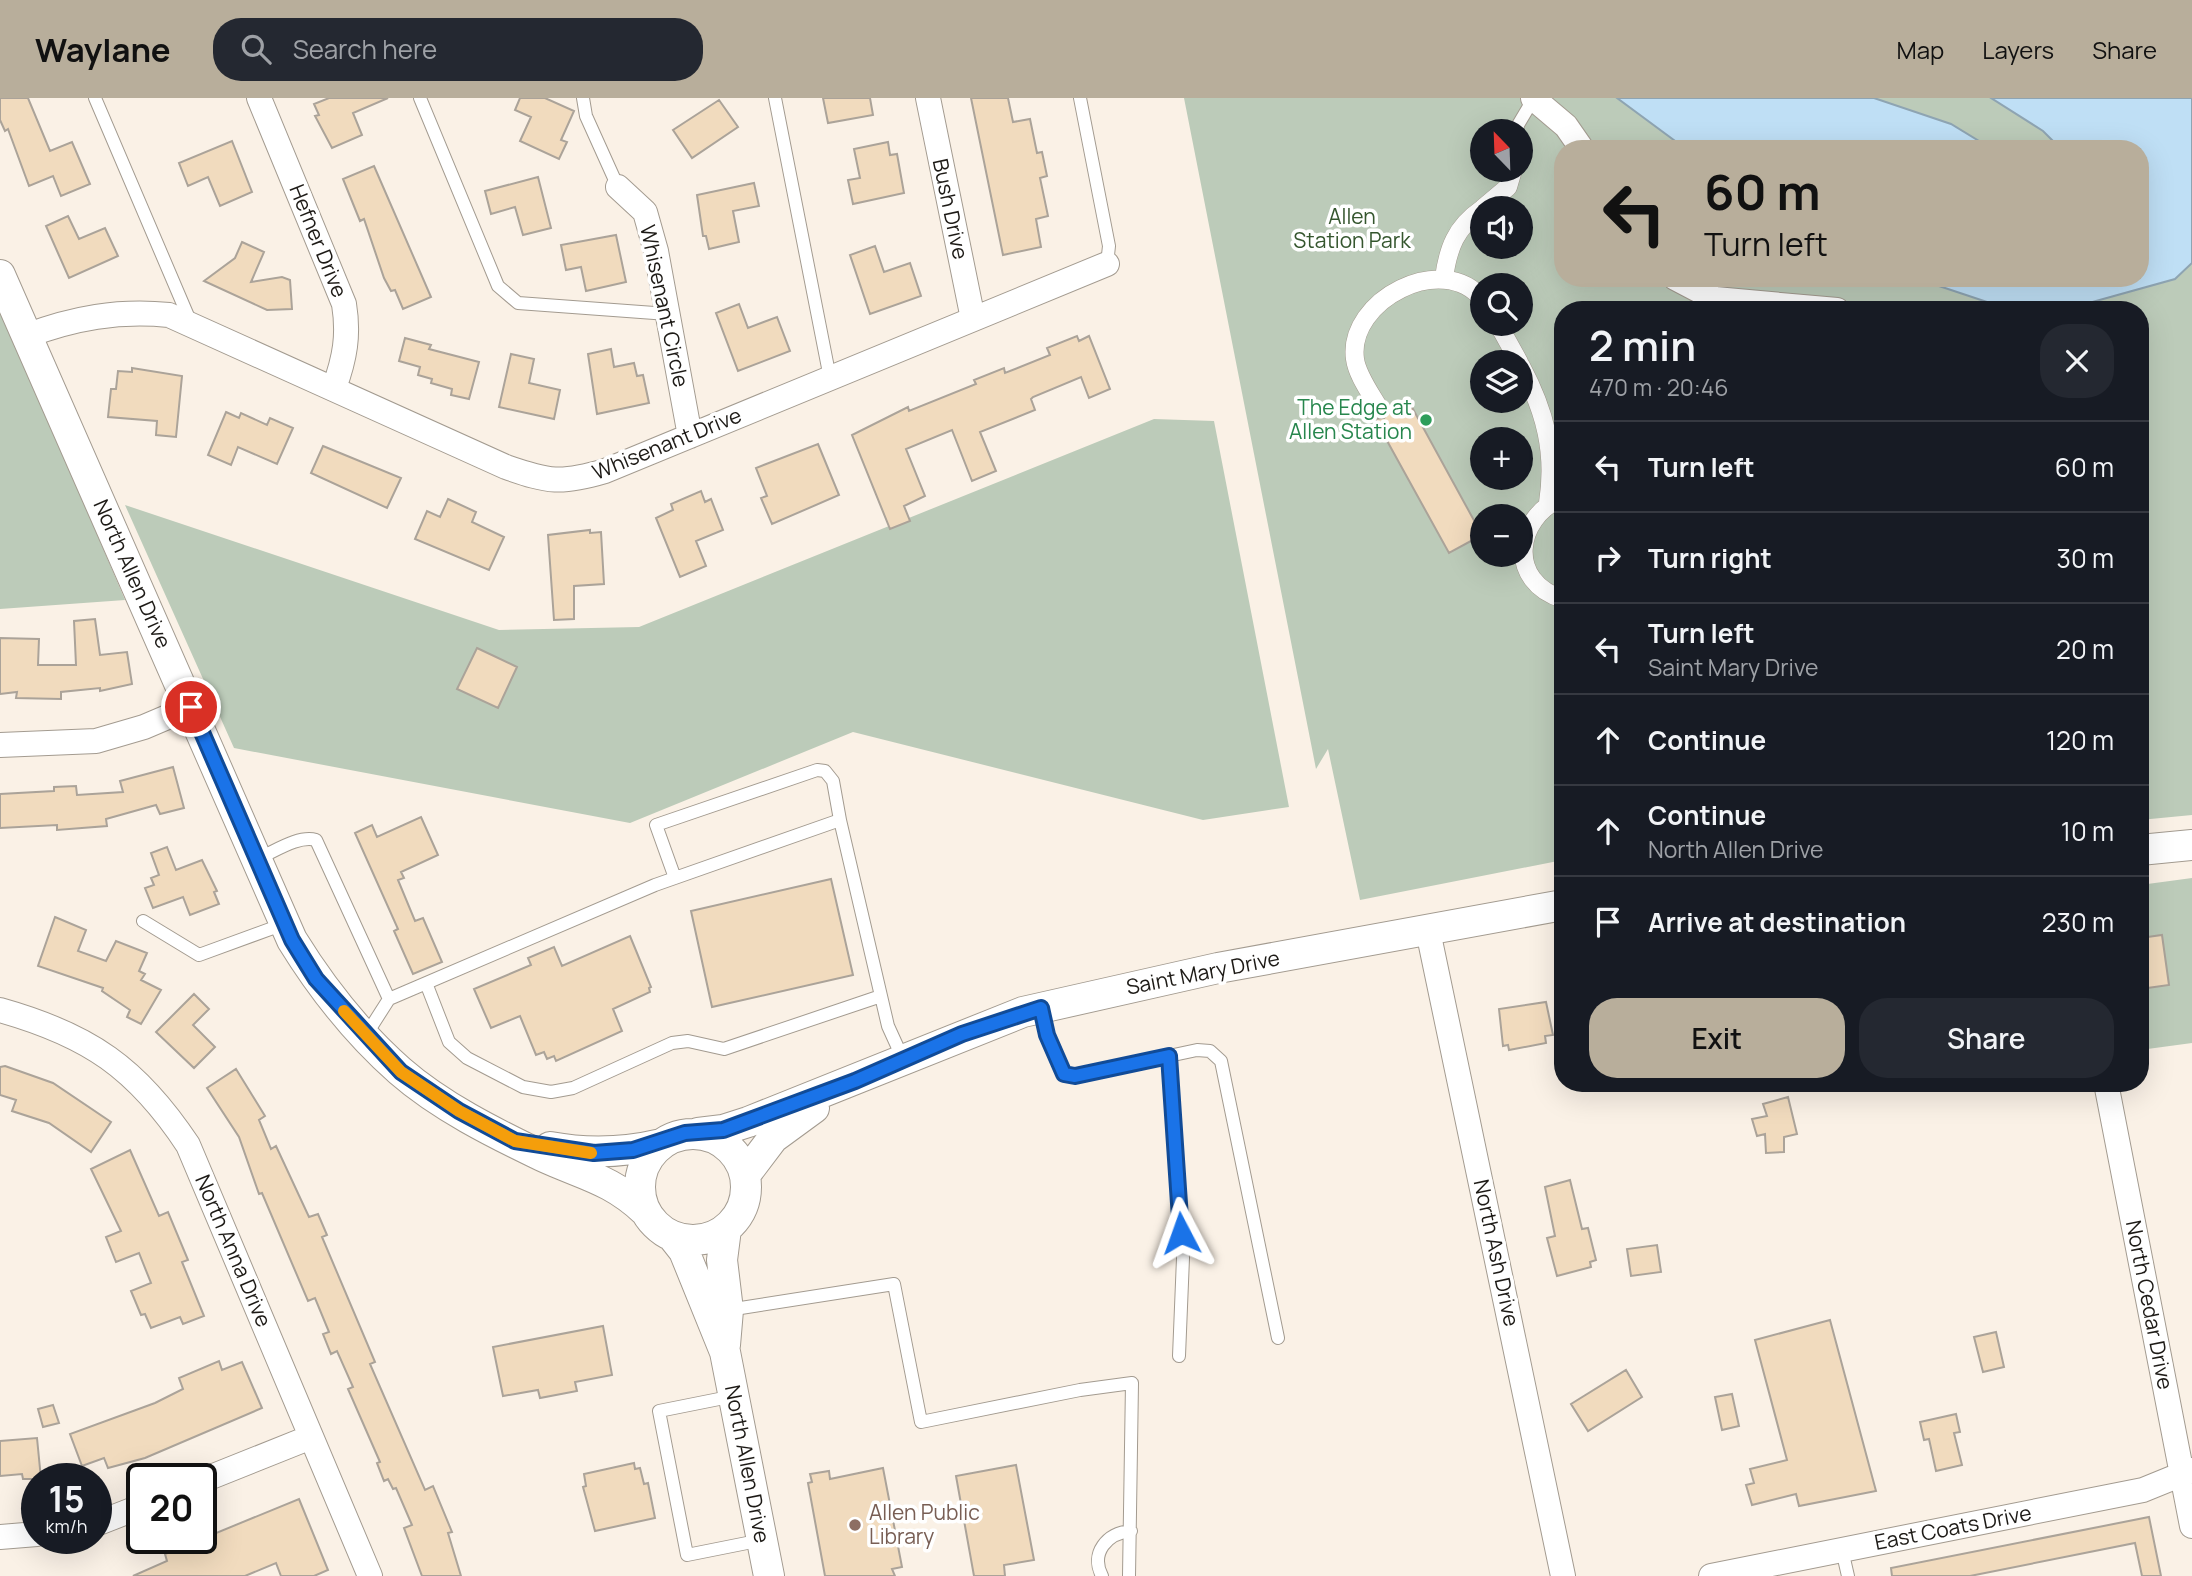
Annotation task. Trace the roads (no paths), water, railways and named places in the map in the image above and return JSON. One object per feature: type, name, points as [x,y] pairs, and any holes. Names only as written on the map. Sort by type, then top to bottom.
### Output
[{"type":"street","name":"Hefner Drive","points":[[259,98],[344,304],[348,331],[344,362],[334,388]]},
{"type":"street","name":"Bush Drive","points":[[928,98],[973,319]]},
{"type":"street","points":[[1534,98],[1566,126],[1576,140]]},
{"type":"street","points":[[1498,196],[1509,182]]},
{"type":"street","name":"Whisenant Circle","points":[[618,187],[645,212],[668,314],[690,436]]},
{"type":"street","points":[[1444,278],[1448,249],[1456,234],[1470,221]]},
{"type":"street","name":"Whisenant Drive","points":[[26,336],[56,324],[103,314],[158,314],[191,323],[506,467],[544,480],[562,481],[605,471],[1107,264]]},
{"type":"street","name":"North Allen Drive","points":[[0,275],[285,924],[316,979],[401,1072],[459,1111],[515,1141],[612,1184],[645,1210]]},
{"type":"street","points":[[1379,408],[1355,363],[1356,341],[1364,320],[1379,303],[1420,281],[1444,278],[1459,281],[1470,287]]},
{"type":"street","points":[[1692,287],[1714,299],[1736,301]]},
{"type":"street","points":[[1533,388],[1540,401],[1550,441],[1554,492]]},
{"type":"street","points":[[1554,501],[1536,514],[1527,527],[1523,543],[1524,559],[1540,587],[1554,594]]},
{"type":"street","points":[[0,745],[96,741],[144,727],[191,707]]},
{"type":"street","points":[[2149,849],[2192,845]]},
{"type":"street","name":"Saint Mary Drive","points":[[698,1133],[723,1130],[855,1081],[962,1034],[1041,1008],[1218,968],[1554,907]]},
{"type":"street","name":"North Ash Drive","points":[[1428,931],[1563,1576]]},
{"type":"street","name":"North Anna Drive","points":[[0,1010],[69,1033],[122,1068],[162,1105],[188,1145],[370,1576]]},
{"type":"street","name":"Saint Mary Drive","points":[[745,1175],[773,1138],[855,1081]]},
{"type":"street","name":"North Cedar Drive","points":[[2108,1092],[2187,1472],[2192,1526]]},
{"type":"street","points":[[685,1133],[698,1133],[714,1137],[729,1146],[739,1159],[745,1175],[743,1205],[726,1229],[700,1240],[673,1237],[662,1230],[645,1210],[639,1182],[650,1154],[660,1144],[685,1133]]},
{"type":"street","name":"North Allen Drive","points":[[515,1141],[594,1153],[633,1150],[660,1144]]},
{"type":"street","name":"North Allen Drive","points":[[724,1352],[728,1310],[722,1259],[726,1229]]},
{"type":"street","name":"North Allen Drive","points":[[673,1237],[684,1251],[724,1352],[769,1576]]},
{"type":"street","points":[[217,1475],[311,1437]]},
{"type":"street","name":"East Coats Drive","points":[[1711,1576],[2143,1490],[2187,1472]]},
{"type":"street","points":[[0,1537],[21,1535]]},
{"type":"lane","points":[[95,98],[191,323]]},
{"type":"lane","points":[[420,98],[498,286],[518,303],[668,314]]},
{"type":"lane","points":[[583,98],[586,117],[618,187]]},
{"type":"lane","points":[[775,98],[830,378]]},
{"type":"lane","points":[[1080,98],[1109,246],[1107,264]]},
{"type":"lane","points":[[1521,119],[1534,98]]},
{"type":"lane","points":[[676,878],[656,825],[817,770],[825,771],[833,781],[888,1026],[904,1060]]},
{"type":"lane","points":[[366,1035],[389,999],[676,878],[840,820]]},
{"type":"lane","points":[[257,859],[309,838],[316,840],[389,999]]},
{"type":"lane","points":[[144,921],[199,955],[285,924]]},
{"type":"lane","points":[[426,983],[449,1042],[467,1058],[523,1087],[551,1092],[573,1088],[672,1043],[688,1041],[724,1049],[881,996]]},
{"type":"lane","points":[[1041,1008],[1047,1035],[1064,1074],[1075,1076],[1197,1050],[1210,1051],[1221,1061],[1278,1338]]},
{"type":"lane","points":[[1169,1056],[1183,1258],[1179,1356]]},
{"type":"lane","points":[[728,1310],[894,1284],[921,1422],[1080,1390],[1132,1383],[1129,1576]]},
{"type":"lane","points":[[734,1396],[659,1411],[687,1555],[762,1540]]},
{"type":"lane","points":[[1102,1576],[1098,1569],[1100,1550],[1113,1535],[1130,1531]]},
{"type":"lane","points":[[1842,1550],[1848,1576]]},
{"type":"water","points":[[1617,98],[1874,98],[1951,124],[1977,140],[1674,140]]},
{"type":"water","points":[[1991,98],[2192,98],[2192,263],[2175,279],[2149,286],[2149,140],[2052,140],[2043,131]]},
{"type":"water","points":[[1942,287],[2146,287],[2096,301],[1984,301]]},
{"type":"place","name":"The Edge at Allen Station","points":[[1426,420]]},
{"type":"place","name":"Allen Public Library","points":[[855,1525]]},
{"type":"park label","name":"Allen Station Park","points":[[1352,229]]}]
